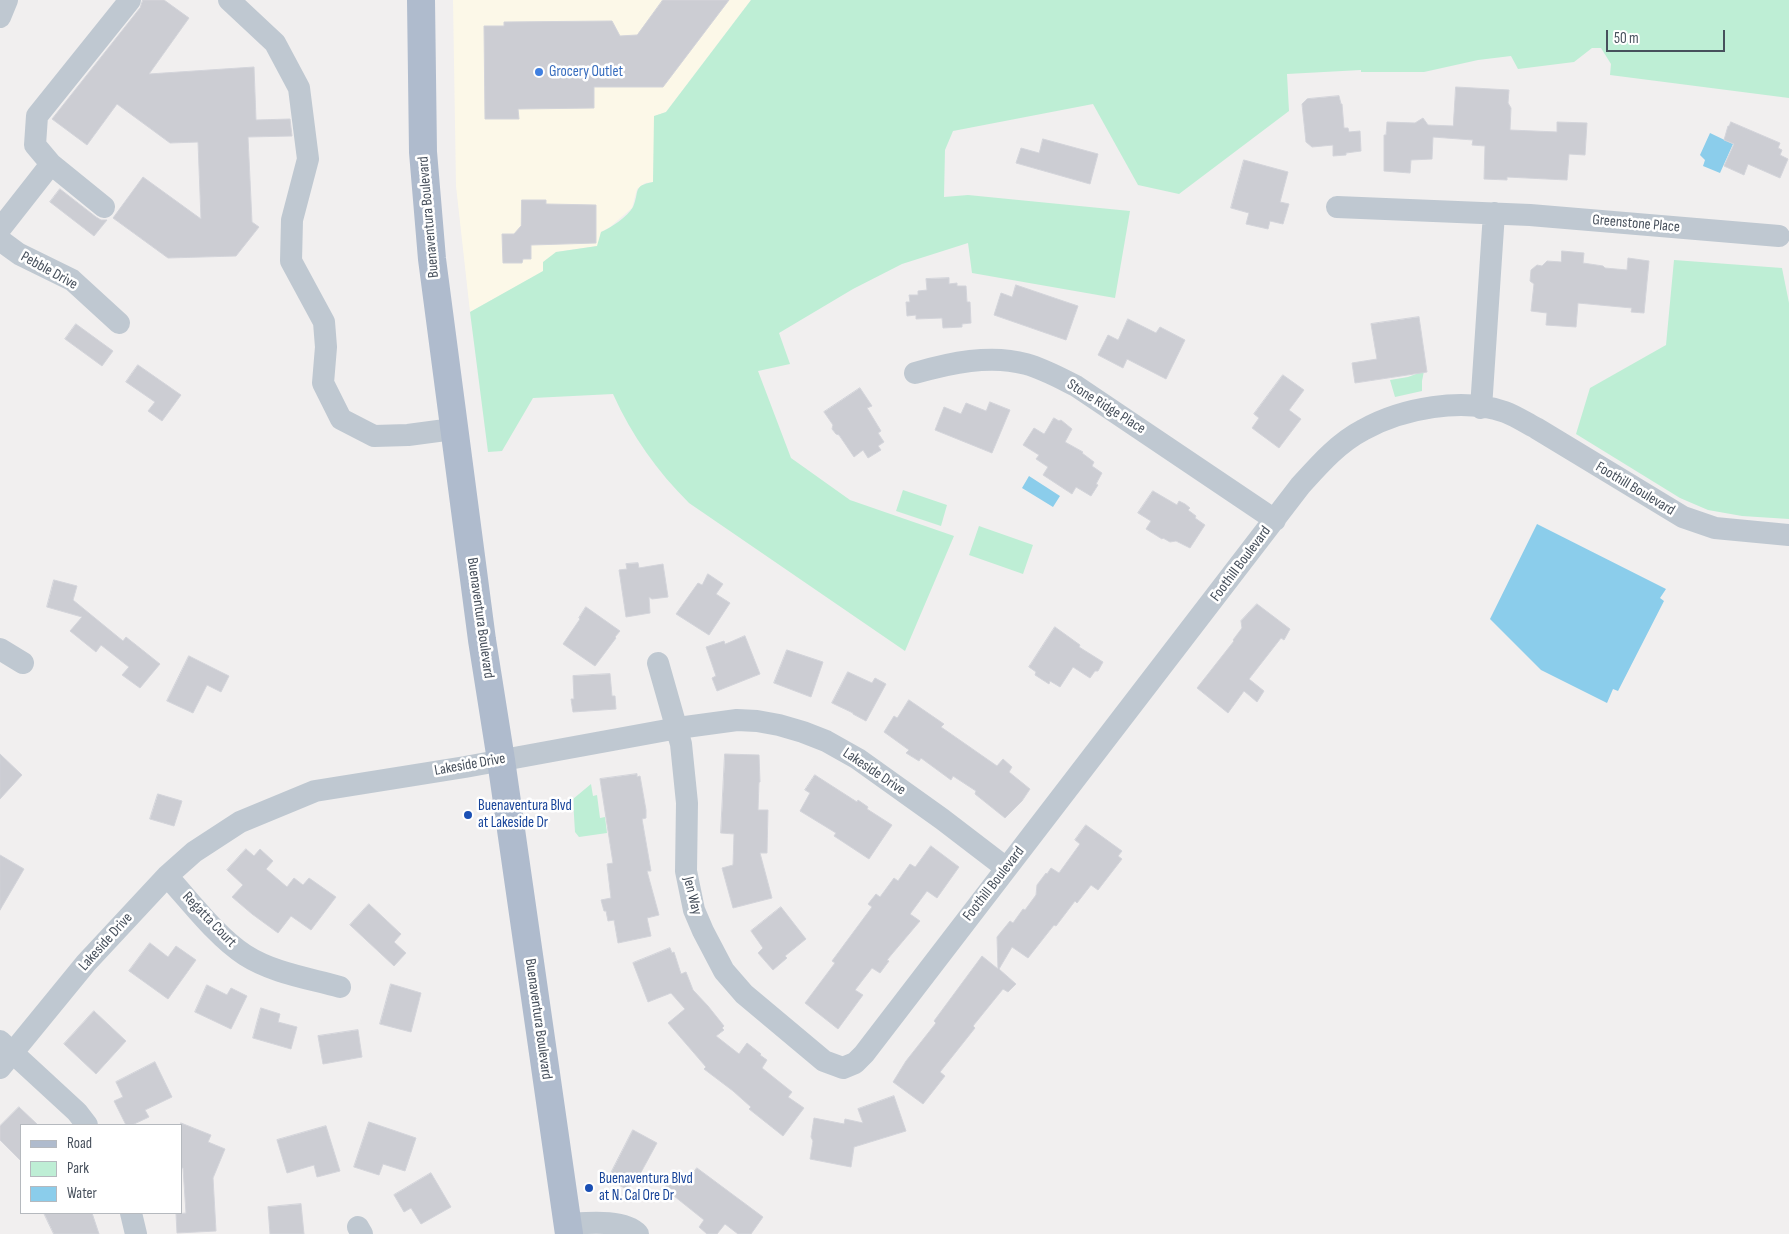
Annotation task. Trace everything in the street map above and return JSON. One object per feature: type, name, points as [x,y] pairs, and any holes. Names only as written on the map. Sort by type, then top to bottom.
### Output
[{"type":"main road","name":"Buenaventura Boulevard","points":[[421,0],[423,152],[432,259],[482,640],[568,1229]]},
{"type":"street","points":[[0,17],[7,0]]},
{"type":"street","points":[[104,207],[50,164],[35,145],[37,116],[130,0]]},
{"type":"street","points":[[229,0],[274,43],[299,88],[308,159],[292,220],[291,261],[324,322],[326,347],[323,383],[342,419],[374,436],[408,435],[453,429]]},
{"type":"street","points":[[0,228],[50,164]]},
{"type":"street","name":"Greenstone Place","points":[[1337,207],[1563,217],[1779,236]]},
{"type":"street","points":[[1481,408],[1494,214]]},
{"type":"street","name":"Pebble Drive","points":[[0,240],[19,254],[72,280],[120,322]]},
{"type":"street","name":"Stone Ridge Place","points":[[915,373],[943,365],[982,360],[1020,363],[1041,370],[1076,386],[1275,520]]},
{"type":"street","name":"Foothill Boulevard","points":[[843,1068],[855,1063],[864,1054],[1300,486],[1324,459],[1362,430],[1385,419],[1424,409],[1463,406],[1504,412],[1536,428],[1683,517],[1715,528],[1789,535]]},
{"type":"street","points":[[0,649],[23,662]]},
{"type":"street","name":"Jen Way","points":[[658,663],[681,744],[687,803],[686,871],[694,910],[716,958],[724,971],[744,994],[824,1061],[843,1068]]},
{"type":"street","name":"Lakeside Drive","points":[[4,1053],[166,876],[194,852],[240,822],[315,791],[678,728],[737,720],[757,721],[795,729],[826,741],[858,759],[942,819],[1006,868]]},
{"type":"street","name":"Regatta Court","points":[[166,876],[228,942],[246,955],[271,968],[340,987]]},
{"type":"street","points":[[4,1053],[77,1112],[86,1124]]},
{"type":"street","points":[[131,1214],[136,1234]]},
{"type":"street","points":[[568,1229],[607,1223],[627,1226],[638,1234]]},
{"type":"shaded area","points":[[453,0],[751,0],[666,112],[655,116],[653,182],[645,183],[637,189],[632,208],[610,227],[601,232],[598,246],[556,252],[544,271],[470,312],[456,186]]},
{"type":"green space","points":[[751,0],[1789,0],[1789,98],[1610,75],[1611,64],[1601,48],[1592,48],[1574,62],[1518,69],[1511,56],[1478,60],[1424,72],[1361,72],[1361,70],[1287,74],[1289,111],[1179,194],[1138,185],[1093,104],[953,131],[945,150],[944,197],[968,195],[1130,211],[1115,298],[972,273],[968,243],[902,264],[853,289],[779,333],[790,364],[758,371],[791,458],[850,500],[954,536],[905,651],[689,503],[646,452],[628,424],[613,394],[533,398],[502,451],[488,452],[470,312],[543,271],[543,262],[556,252],[597,246],[601,232],[619,221],[630,211],[639,187],[653,182],[654,116],[666,112]]},
{"type":"green space","points":[[1674,260],[1782,268],[1789,303],[1789,519],[1742,516],[1708,510],[1680,498],[1576,434],[1590,388],[1666,345]]},
{"type":"green space","points":[[1424,371],[1422,391],[1395,397],[1390,380],[1408,377]]},
{"type":"green space","points":[[903,490],[947,505],[941,526],[896,511]]},
{"type":"green space","points":[[979,526],[1033,545],[1023,574],[969,555]]},
{"type":"green space","points":[[591,784],[593,796],[597,795],[600,818],[605,817],[607,833],[579,837],[575,832],[573,799]]},
{"type":"water","points":[[1710,133],[1733,144],[1720,173],[1703,166],[1705,160],[1700,155]]},
{"type":"water","points":[[1029,476],[1060,496],[1053,507],[1022,488]]},
{"type":"water","points":[[1537,524],[1666,589],[1660,598],[1664,601],[1618,691],[1613,689],[1607,703],[1541,670],[1490,619]]},
{"type":"building","points":[[143,0],[164,0],[189,18],[149,74],[254,67],[256,120],[290,119],[292,136],[248,137],[252,222],[259,227],[236,256],[168,258],[113,218],[143,177],[201,219],[198,142],[170,143],[117,104],[87,145],[52,119],[140,8]]},
{"type":"building","points":[[663,0],[729,0],[663,87],[594,87],[594,108],[518,109],[519,119],[485,119],[484,26],[504,26],[504,22],[612,21],[620,36],[637,35]]},
{"type":"building","points":[[1456,87],[1509,90],[1508,103],[1511,108],[1510,130],[1557,132],[1557,122],[1587,123],[1585,155],[1569,154],[1567,180],[1507,177],[1507,180],[1484,179],[1485,146],[1472,145],[1473,140],[1433,137],[1432,159],[1411,160],[1410,173],[1384,171],[1384,135],[1386,135],[1387,122],[1415,123],[1423,118],[1428,125],[1453,126]]},
{"type":"building","points":[[1339,96],[1342,104],[1344,128],[1348,128],[1349,132],[1360,131],[1361,151],[1333,156],[1333,145],[1312,147],[1306,142],[1302,104],[1307,99]]},
{"type":"building","points":[[1731,122],[1780,143],[1778,148],[1782,150],[1780,155],[1788,159],[1780,178],[1748,164],[1744,175],[1724,166],[1734,144],[1724,140]]},
{"type":"building","points":[[1043,139],[1098,154],[1090,184],[1016,163],[1021,148],[1039,153]]},
{"type":"building","points":[[1244,160],[1288,172],[1280,202],[1289,204],[1283,224],[1270,221],[1268,229],[1246,224],[1249,213],[1231,208]]},
{"type":"building","points":[[60,189],[96,217],[101,220],[107,220],[94,236],[50,202]]},
{"type":"building","points":[[522,200],[546,200],[546,204],[596,205],[596,243],[531,245],[531,259],[523,259],[522,263],[503,263],[502,234],[514,234],[521,226]]},
{"type":"building","points":[[1562,251],[1584,253],[1583,263],[1603,266],[1605,268],[1627,270],[1628,258],[1649,261],[1644,313],[1631,312],[1632,308],[1578,303],[1576,327],[1546,325],[1547,313],[1531,311],[1534,284],[1530,281],[1531,270],[1537,265],[1542,266],[1547,261],[1561,262]]},
{"type":"building","points":[[949,278],[949,284],[957,283],[957,286],[966,286],[967,302],[970,302],[971,323],[962,324],[962,327],[943,328],[942,318],[916,319],[916,315],[907,316],[906,302],[910,302],[909,295],[918,295],[918,291],[927,290],[926,279]]},
{"type":"building","points":[[1016,285],[1078,306],[1066,340],[994,315],[1001,293],[1012,297]]},
{"type":"building","points":[[1419,317],[1427,372],[1355,383],[1352,363],[1377,359],[1371,324]]},
{"type":"building","points":[[1128,319],[1156,333],[1160,327],[1185,340],[1166,379],[1127,359],[1123,368],[1098,355],[1108,335],[1118,340]]},
{"type":"building","points":[[76,324],[113,351],[102,366],[65,339]]},
{"type":"building","points":[[138,365],[181,395],[162,421],[148,411],[155,402],[126,382]]},
{"type":"building","points":[[1283,375],[1304,390],[1289,410],[1301,419],[1279,448],[1252,428],[1259,418],[1254,414]]},
{"type":"building","points":[[860,388],[872,406],[867,408],[881,431],[878,433],[884,442],[878,446],[881,450],[868,458],[863,450],[854,457],[839,435],[832,429],[833,425],[824,412]]},
{"type":"building","points":[[990,402],[1010,410],[992,453],[935,430],[944,407],[961,414],[966,403],[986,411]]},
{"type":"building","points":[[1054,418],[1059,421],[1061,420],[1072,429],[1065,442],[1083,452],[1094,462],[1092,466],[1102,473],[1096,484],[1098,485],[1091,496],[1076,487],[1072,494],[1043,475],[1048,467],[1036,459],[1039,455],[1023,445],[1034,428],[1044,434]]},
{"type":"building","points":[[1153,491],[1177,505],[1179,501],[1185,504],[1190,508],[1188,510],[1196,516],[1195,518],[1205,525],[1190,548],[1176,541],[1170,542],[1162,539],[1146,529],[1151,521],[1138,513]]},
{"type":"building","points":[[638,563],[639,568],[663,564],[668,597],[652,599],[649,597],[650,613],[626,617],[619,570],[627,569],[626,564]]},
{"type":"building","points":[[708,574],[723,584],[716,594],[730,603],[709,635],[676,614],[698,583],[702,585]]},
{"type":"building","points":[[54,580],[77,586],[73,600],[123,641],[126,637],[160,664],[140,688],[122,675],[129,667],[101,645],[96,652],[70,631],[82,617],[47,607]]},
{"type":"building","points":[[1257,604],[1290,629],[1284,640],[1281,638],[1249,679],[1264,691],[1257,702],[1244,691],[1228,713],[1197,688],[1234,641],[1242,628],[1241,621]]},
{"type":"building","points":[[586,607],[620,631],[595,666],[563,644]]},
{"type":"building","points":[[1055,627],[1080,645],[1079,647],[1103,662],[1098,671],[1095,671],[1090,678],[1073,667],[1060,687],[1050,681],[1049,684],[1035,675],[1036,672],[1029,667]]},
{"type":"building","points":[[745,636],[760,674],[717,691],[712,678],[716,676],[706,647],[724,641],[725,644]]},
{"type":"building","points":[[787,650],[823,662],[811,697],[774,683]]},
{"type":"building","points":[[189,656],[229,676],[221,692],[207,685],[193,713],[167,701]]},
{"type":"building","points":[[848,672],[872,683],[875,678],[886,684],[866,721],[832,703]]},
{"type":"building","points":[[610,674],[612,696],[615,696],[616,709],[573,712],[571,699],[574,699],[573,676]]},
{"type":"building","points":[[909,700],[944,724],[941,727],[997,766],[1003,759],[1012,767],[1009,772],[1030,789],[1022,801],[1005,818],[975,794],[976,791],[953,776],[951,780],[921,758],[919,761],[906,753],[909,750],[884,732],[894,716],[897,718]]},
{"type":"building","points":[[0,754],[22,775],[0,799]]},
{"type":"building","points":[[725,754],[759,755],[758,810],[768,810],[767,853],[760,853],[772,898],[733,908],[722,868],[733,865],[734,834],[721,833]]},
{"type":"building","points":[[637,774],[637,777],[640,776],[646,810],[646,818],[642,819],[651,871],[647,871],[659,915],[647,918],[651,936],[618,943],[614,920],[608,921],[601,900],[611,898],[607,864],[613,863],[600,779]]},
{"type":"building","points":[[815,775],[857,802],[858,800],[868,807],[867,809],[892,825],[869,859],[834,836],[836,833],[800,811],[810,793],[805,790]]},
{"type":"building","points":[[158,794],[182,801],[174,826],[150,819]]},
{"type":"building","points":[[1086,825],[1122,851],[1118,856],[1122,859],[1098,890],[1091,885],[1077,903],[1075,901],[1028,958],[1012,947],[999,969],[1016,984],[1008,992],[1003,989],[973,1026],[975,1028],[940,1072],[945,1076],[923,1104],[893,1082],[906,1061],[936,1023],[934,1021],[982,956],[998,969],[997,937],[1010,921],[1013,923],[1023,909],[1025,910],[1036,895],[1037,885],[1046,873],[1051,868],[1059,873],[1080,844],[1075,840]]},
{"type":"building","points":[[931,846],[959,867],[937,898],[927,891],[910,914],[920,921],[887,960],[889,961],[880,973],[872,968],[855,990],[863,995],[838,1029],[805,1003],[835,963],[832,961],[872,907],[868,904],[876,894],[880,897],[894,878],[898,881],[910,864],[915,867]]},
{"type":"building","points":[[246,849],[254,856],[260,849],[273,861],[266,869],[287,887],[294,878],[303,885],[309,878],[336,897],[311,930],[291,916],[278,933],[232,897],[243,885],[227,870]]},
{"type":"building","points":[[0,855],[24,869],[0,910]]},
{"type":"building","points":[[369,904],[401,934],[394,942],[406,953],[394,966],[350,925]]},
{"type":"building","points":[[781,907],[806,939],[785,956],[787,958],[773,970],[758,953],[763,948],[751,931]]},
{"type":"building","points":[[150,943],[168,957],[176,946],[196,960],[168,999],[129,971]]},
{"type":"building","points":[[670,948],[672,953],[674,952],[681,974],[686,972],[693,990],[724,1026],[722,1028],[724,1030],[716,1036],[739,1054],[747,1043],[761,1054],[767,1060],[762,1068],[792,1092],[788,1097],[804,1108],[783,1136],[749,1109],[751,1107],[733,1091],[704,1069],[706,1067],[668,1023],[685,1009],[671,993],[648,1002],[633,963]]},
{"type":"building","points":[[391,984],[421,993],[411,1032],[380,1024]]},
{"type":"building","points":[[207,985],[227,995],[231,988],[247,996],[231,1029],[195,1012]]},
{"type":"building","points":[[261,1008],[280,1014],[278,1022],[297,1027],[291,1049],[253,1038]]},
{"type":"building","points":[[94,1011],[126,1041],[96,1074],[64,1044]]},
{"type":"building","points":[[358,1030],[362,1057],[323,1064],[318,1036]]},
{"type":"building","points":[[155,1062],[172,1097],[145,1110],[149,1117],[134,1124],[126,1124],[114,1101],[123,1097],[116,1082]]},
{"type":"building","points":[[894,1096],[906,1131],[854,1147],[851,1167],[810,1159],[814,1118],[844,1124],[845,1119],[863,1123],[858,1109]]},
{"type":"building","points":[[19,1107],[37,1124],[20,1124],[20,1160],[0,1140],[0,1126]]},
{"type":"building","points":[[369,1122],[416,1138],[405,1171],[383,1164],[379,1175],[354,1167]]},
{"type":"building","points":[[181,1124],[211,1135],[208,1142],[225,1149],[213,1178],[216,1231],[177,1233],[176,1214],[186,1213]]},
{"type":"building","points":[[326,1126],[340,1171],[317,1177],[314,1165],[287,1173],[277,1140]]},
{"type":"building","points":[[633,1130],[657,1143],[639,1176],[636,1174],[628,1190],[608,1179]]},
{"type":"building","points":[[697,1168],[763,1217],[751,1234],[738,1234],[725,1224],[717,1234],[707,1234],[699,1227],[704,1220],[664,1188],[676,1172],[687,1181]]},
{"type":"building","points":[[431,1173],[451,1207],[421,1224],[411,1208],[404,1212],[394,1195]]},
{"type":"building","points":[[301,1204],[304,1234],[270,1234],[268,1207]]},
{"type":"building","points":[[44,1214],[92,1214],[99,1234],[54,1234]]},
{"type":"place","name":"Grocery Outlet","points":[[539,72]]},
{"type":"place","name":"Buenaventura Blvd at Lakeside Dr","points":[[468,815]]},
{"type":"place","name":"Buenaventura Blvd at N. Cal Ore Dr","points":[[589,1188]]}]
